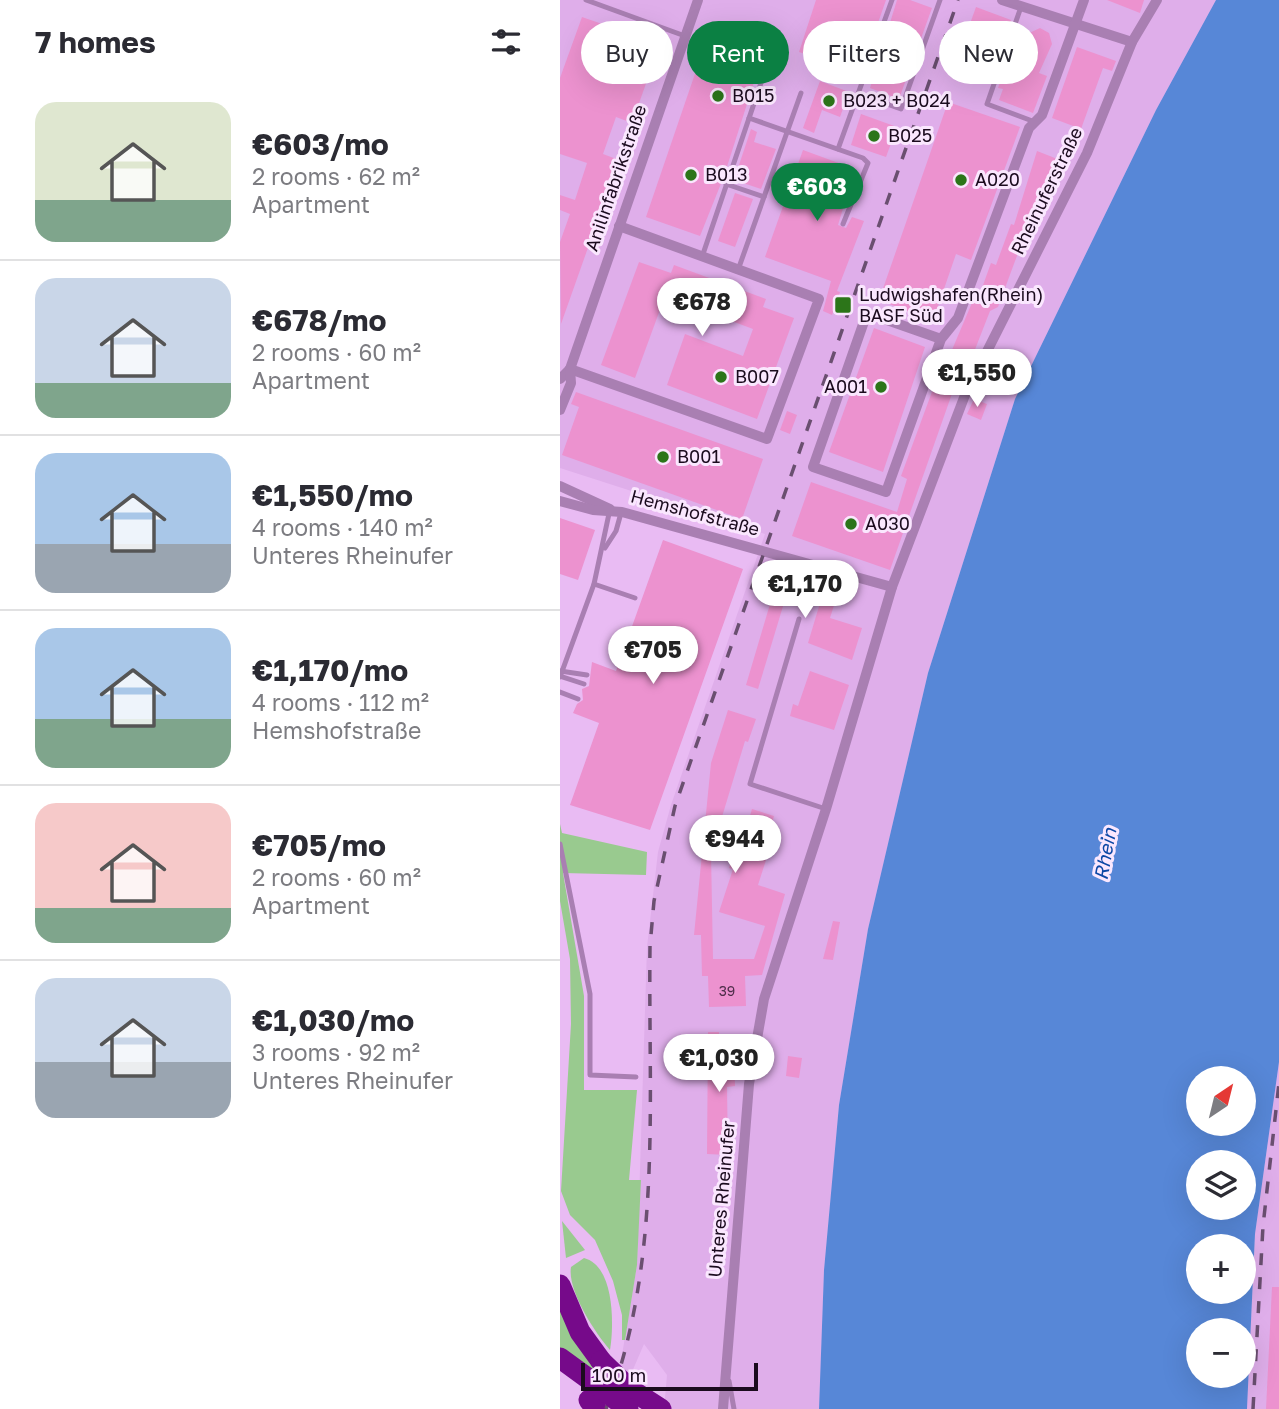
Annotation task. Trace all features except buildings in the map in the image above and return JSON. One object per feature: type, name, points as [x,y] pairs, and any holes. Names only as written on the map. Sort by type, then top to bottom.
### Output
[{"type":"highway","points":[[560,1285],[580,1332],[601,1361],[630,1389],[661,1409]]},
{"type":"highway","points":[[560,1358],[594,1398],[628,1409]]},
{"type":"street","name":"Anilinfabrikstraße","points":[[560,410],[570,383],[570,369],[698,0]]},
{"type":"street","points":[[1002,0],[1023,3],[1075,25],[1132,42]]},
{"type":"street","points":[[941,339],[867,313],[813,467],[886,492],[941,339],[958,318],[1029,128],[1042,115],[1084,0]]},
{"type":"street","name":"Rheinuferstraße","points":[[965,395],[1087,153],[1132,42],[1157,0]]},
{"type":"street","points":[[570,369],[767,439],[819,299],[619,226]]},
{"type":"street","name":"Anilinfabrikstraße","points":[[560,379],[570,369]]},
{"type":"street","name":"Unteres Rheinufer","points":[[723,1409],[751,1072],[764,999],[826,809],[892,587],[965,395]]},
{"type":"street","name":"Hemshofstraße","points":[[560,486],[616,510],[892,587]]},
{"type":"street","name":"Hemshofstraße","points":[[560,501],[593,510],[616,510]]},
{"type":"lane","points":[[588,0],[686,36]]},
{"type":"lane","points":[[838,149],[892,0]]},
{"type":"lane","points":[[859,94],[901,109],[940,0]]},
{"type":"lane","points":[[1023,3],[987,104],[1035,122]]},
{"type":"lane","points":[[702,257],[761,84]]},
{"type":"lane","points":[[738,270],[801,93]]},
{"type":"lane","points":[[749,118],[863,158],[868,163],[843,224]]},
{"type":"lane","points":[[726,184],[764,197]]},
{"type":"lane","points":[[561,673],[594,584],[603,551],[604,529],[616,510]]},
{"type":"lane","points":[[603,551],[616,531],[616,510]]},
{"type":"lane","points":[[594,584],[635,598]]},
{"type":"lane","points":[[799,619],[750,784],[826,809]]},
{"type":"lane","points":[[561,673],[587,675]]},
{"type":"lane","points":[[561,673],[584,684]]},
{"type":"lane","points":[[560,692],[579,699]]},
{"type":"lane","points":[[560,844],[590,995],[590,1075],[636,1077]]},
{"type":"lane","points":[[727,1364],[734,1409]]},
{"type":"shaded area","points":[[560,0],[1216,0],[1156,110],[1015,399],[928,673],[868,929],[839,1105],[824,1270],[819,1409],[664,1409],[667,1375],[644,1344],[616,1409],[603,1409],[621,1361],[637,1265],[647,947],[658,852],[671,805],[765,534],[560,468]]},
{"type":"shaded area","points":[[1279,1062],[1279,1409],[1247,1409],[1248,1388],[1256,1388],[1256,1318],[1251,1318],[1252,1304],[1256,1304],[1255,1234]]},
{"type":"green space","points":[[560,824],[562,833],[647,852],[646,875],[563,873],[584,996],[584,1090],[637,1090],[629,1180],[641,1180],[637,1265],[625,1340],[622,1340],[622,1315],[613,1281],[595,1240],[570,1215],[561,1191],[571,1024],[570,959],[560,901]]},
{"type":"green space","points":[[562,1221],[585,1250],[566,1258]]},
{"type":"green space","points":[[584,1258],[594,1263],[602,1272],[607,1284],[612,1312],[610,1350],[590,1322],[573,1287],[571,1267]]},
{"type":"green space","points":[[560,1308],[600,1373],[598,1379],[560,1350]]},
{"type":"water","name":"Rhein","points":[[1216,0],[1279,0],[1279,1062],[1255,1234],[1186,1234],[1186,1304],[1252,1304],[1251,1318],[1186,1318],[1186,1388],[1248,1388],[1247,1409],[819,1409],[824,1270],[839,1105],[868,929],[928,673],[1015,399],[1156,110]]},
{"type":"railway","points":[[606,1409],[624,1354],[637,1297],[644,1239],[649,1180],[650,946],[654,901],[675,806],[958,0]]},
{"type":"railway","points":[[1253,1409],[1263,1226],[1279,1083]]},
{"type":"place","name":"B015","points":[[718,96]]},
{"type":"place","name":"B023 + B024","points":[[829,101]]},
{"type":"place","name":"B025","points":[[874,136]]},
{"type":"place","name":"B013","points":[[691,175]]},
{"type":"place","name":"A020","points":[[961,180]]},
{"type":"place","name":"Ludwigshafen(Rhein) BASF Süd","points":[[843,305]]},
{"type":"place","name":"B007","points":[[721,377]]},
{"type":"place","name":"A001","points":[[881,387]]},
{"type":"place","name":"B001","points":[[663,457]]},
{"type":"place","name":"A030","points":[[851,524]]}]
